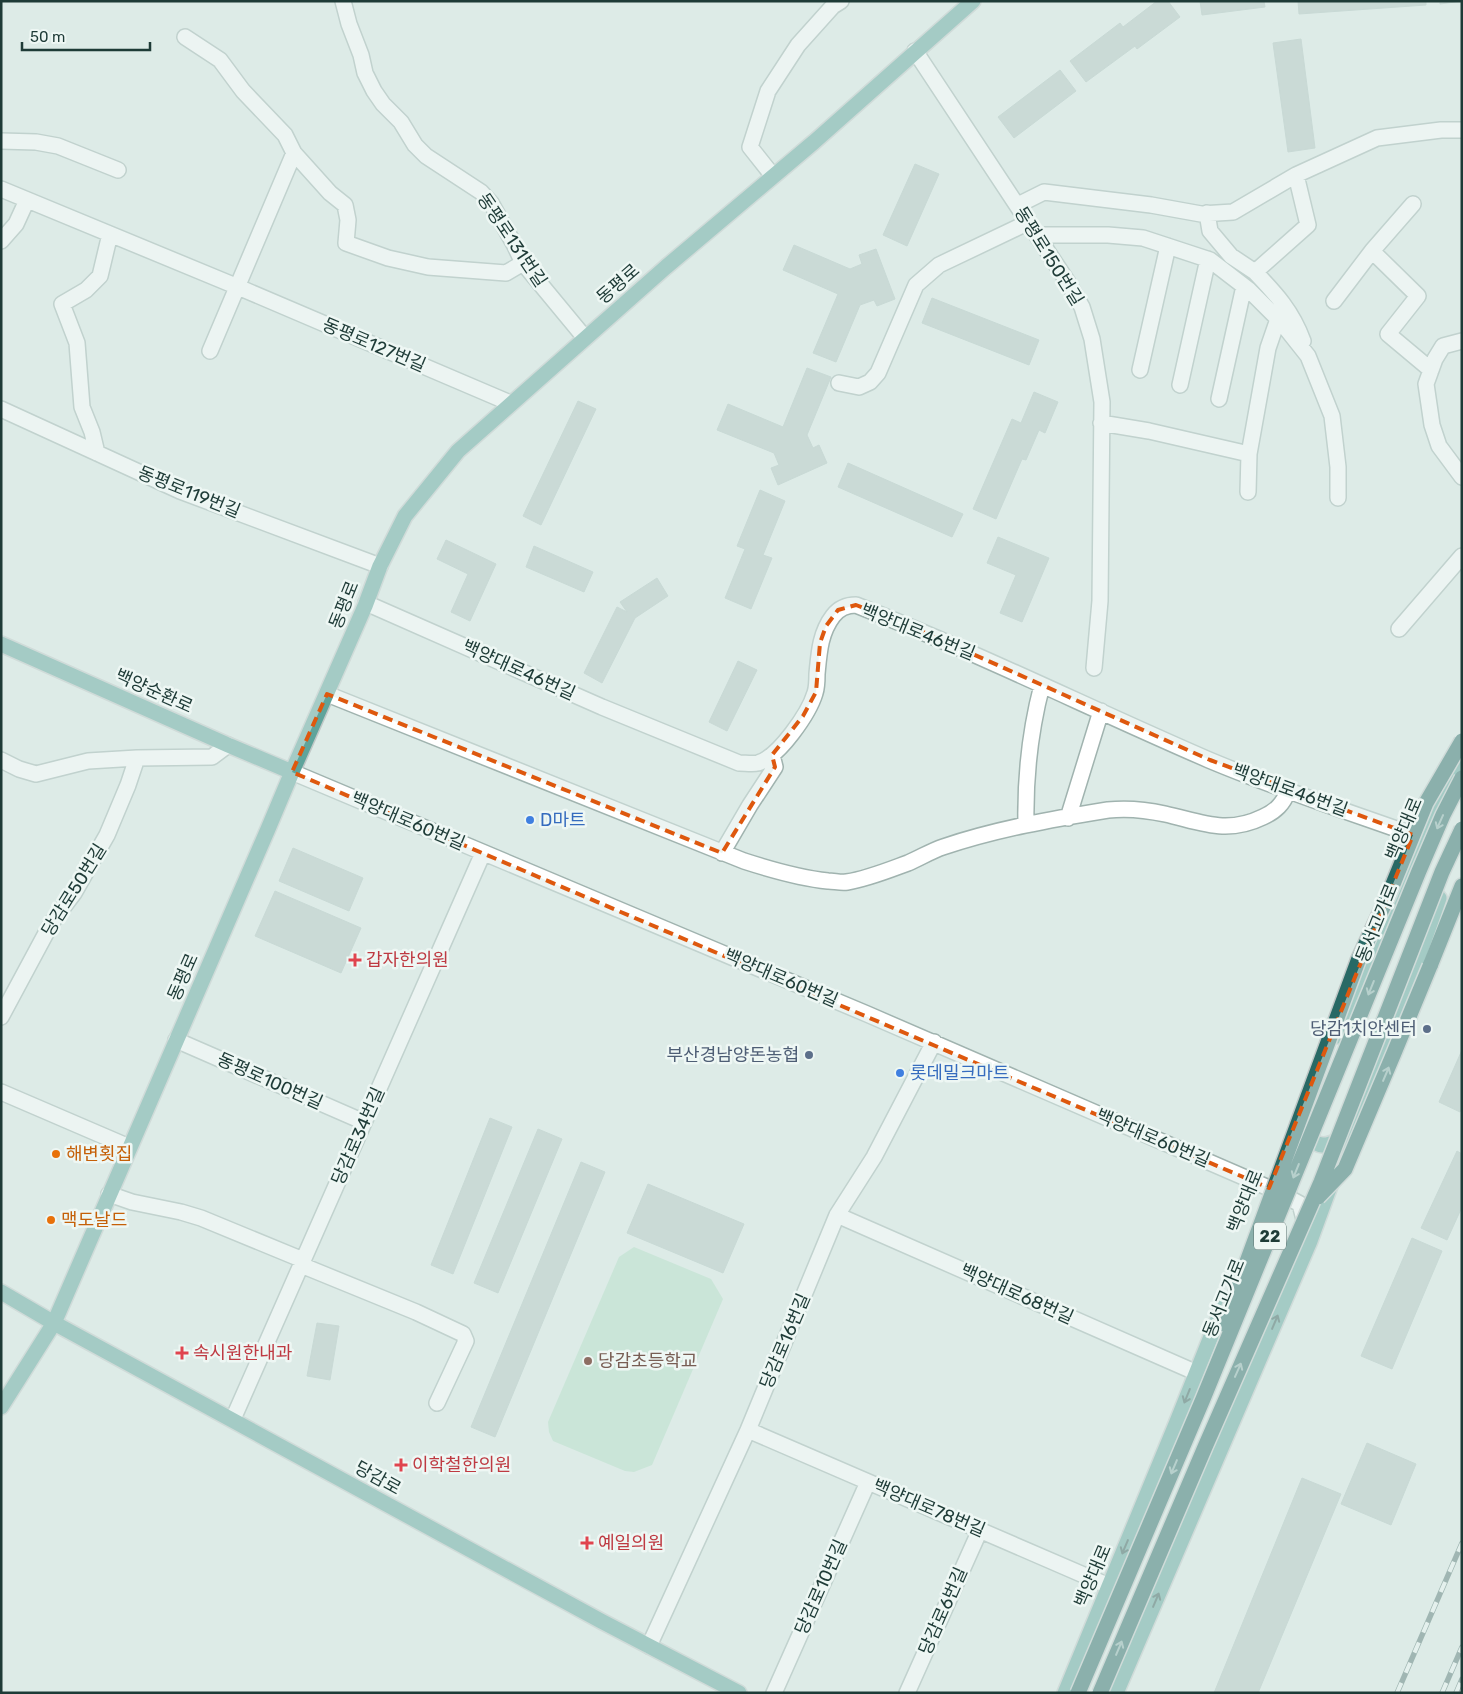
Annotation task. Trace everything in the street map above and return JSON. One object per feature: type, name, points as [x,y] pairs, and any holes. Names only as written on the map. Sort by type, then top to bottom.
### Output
[{"type":"highway","points":[[1203,1399],[1206,1376],[1244,1265],[1358,961],[1389,894],[1426,803],[1462,741]]},
{"type":"highway","name":"동서고가로","points":[[1078,1693],[1203,1399],[1419,871],[1443,815],[1462,778]]},
{"type":"highway","name":"22","points":[[1100,1693],[1311,1206],[1442,872],[1462,828]]},
{"type":"highway","points":[[1311,1206],[1345,1169],[1398,1045],[1462,886]]},
{"type":"main road","name":"동평로","points":[[1,1407],[54,1322],[327,694],[380,566],[405,516],[458,451],[510,403],[666,266],[814,142],[973,1]]},
{"type":"main road","name":"백양순환로","points":[[1,644],[292,772]]},
{"type":"main road","name":"백양대로","points":[[1065,1693],[1197,1373],[1269,1188],[1393,909],[1419,837],[1435,803],[1462,757]]},
{"type":"main road","points":[[1116,1693],[1310,1241],[1348,1137],[1409,983],[1455,855],[1462,841]]},
{"type":"main road","points":[[1409,983],[1462,886]]},
{"type":"main road","points":[[1302,1116],[1303,1135],[1316,1145],[1328,1145],[1348,1137]]},
{"type":"main road","name":"당감로","points":[[1,1292],[649,1646],[739,1693]]},
{"type":"street","name":"동평로131번길","points":[[343,1],[365,73],[383,104],[401,122],[415,144],[426,156],[481,192],[491,204],[523,263],[585,338]]},
{"type":"street","points":[[773,176],[750,146],[768,91],[798,46],[833,6],[841,1]]},
{"type":"street","points":[[185,37],[220,60],[243,91],[284,135],[294,153],[330,193],[345,205],[348,220],[346,243],[388,258],[428,267],[506,273],[523,263]]},
{"type":"street","name":"동평로150번길","points":[[915,51],[1018,205],[1082,308],[1092,339],[1102,402],[1100,601],[1094,668]]},
{"type":"street","points":[[1018,205],[1044,192],[1207,214],[1232,212],[1296,175],[1377,138],[1441,130],[1462,130]]},
{"type":"street","points":[[1,141],[36,142],[58,146],[118,170]]},
{"type":"street","points":[[210,351],[294,153]]},
{"type":"street","points":[[1255,272],[1308,225],[1296,175]]},
{"type":"street","name":"동평로127번길","points":[[1,189],[238,287],[510,403]]},
{"type":"street","points":[[1,241],[16,224],[27,200]]},
{"type":"street","points":[[1334,301],[1372,251],[1413,204]]},
{"type":"street","points":[[1207,214],[1210,231],[1231,256],[1255,272],[1285,304],[1299,330],[1312,367]]},
{"type":"street","points":[[839,383],[859,388],[870,382],[878,373],[916,285],[939,265],[1029,222]]},
{"type":"street","points":[[97,453],[92,432],[82,407],[77,343],[62,304],[86,290],[100,276],[110,234]]},
{"type":"street","points":[[1037,235],[1108,235],[1143,238],[1208,259],[1244,286],[1278,319],[1308,356],[1332,416],[1338,467],[1338,498]]},
{"type":"street","points":[[1140,370],[1168,246]]},
{"type":"street","points":[[1372,251],[1418,296],[1388,334],[1432,370]]},
{"type":"street","points":[[1180,385],[1208,259]]},
{"type":"street","points":[[1219,399],[1244,286]]},
{"type":"street","points":[[1248,492],[1249,454],[1268,348],[1278,319]]},
{"type":"street","points":[[1462,341],[1444,346],[1435,360],[1426,384],[1432,425],[1440,446],[1462,477]]},
{"type":"street","name":"동평로119번길","points":[[1,409],[180,491],[380,566]]},
{"type":"street","points":[[1102,423],[1149,431],[1249,454]]},
{"type":"street","points":[[1399,629],[1462,556]]},
{"type":"street","name":"백양대로46번길","points":[[366,603],[593,703],[739,763],[758,762],[772,755],[789,737],[816,692],[820,643],[826,626],[838,610],[849,605],[856,605],[910,626],[1210,760],[1288,791],[1419,837]]},
{"type":"street","points":[[1026,825],[1025,794],[1027,774],[1034,715],[1042,685]]},
{"type":"street","points":[[327,694],[722,853],[796,877],[846,882],[908,863],[940,848],[979,835],[1111,810],[1138,810],[1164,814],[1212,826],[1235,827],[1256,821],[1274,812],[1284,800],[1288,791]]},
{"type":"street","points":[[1068,818],[1101,711]]},
{"type":"street","points":[[1,760],[36,774],[88,761],[212,757],[228,745]]},
{"type":"street","points":[[722,853],[775,767],[772,755]]},
{"type":"street","name":"당감로50번길","points":[[1,1017],[52,922],[74,894],[107,835],[137,758]]},
{"type":"street","name":"백양대로60번길","points":[[292,772],[934,1042],[1269,1188],[1300,1204],[1310,1241]]},
{"type":"street","name":"당감로34번길","points":[[233,1419],[483,853]]},
{"type":"street","name":"동평로100번길","points":[[176,1040],[364,1122]]},
{"type":"street","name":"당감로16번길","points":[[649,1646],[748,1430],[838,1215],[874,1157],[934,1042]]},
{"type":"street","points":[[1,1092],[129,1147]]},
{"type":"street","points":[[109,1194],[132,1202],[201,1218],[463,1334],[466,1340],[437,1403]]},
{"type":"street","name":"백양대로68번길","points":[[838,1215],[1197,1373]]},
{"type":"street","name":"백양대로78번길","points":[[748,1430],[1109,1586]]},
{"type":"street","name":"당감로10번길","points":[[774,1693],[868,1482]]},
{"type":"street","name":"당감로6번길","points":[[907,1693],[980,1530]]},
{"type":"highlighted area","points":[[856,605],[910,626],[1210,760],[1413,835],[1269,1188],[292,772],[327,694],[722,853],[775,767],[772,755],[803,716],[816,692],[820,643],[826,626],[838,610]]},
{"type":"green space","points":[[634,1247],[711,1279],[723,1299],[652,1465],[634,1472],[625,1471],[553,1441],[549,1432],[548,1422],[619,1257]]},
{"type":"building","points":[[1157,1],[1168,1],[1180,17],[1137,49],[1135,46],[1086,82],[1070,61],[1120,23],[1123,27]]},
{"type":"building","points":[[1200,1],[1264,1],[1265,7],[1202,15]]},
{"type":"building","points":[[1298,1],[1426,1],[1426,5],[1299,14]]},
{"type":"building","points":[[1440,1],[1462,1],[1440,4]]},
{"type":"building","points":[[1301,39],[1315,148],[1288,152],[1273,43]]},
{"type":"building","points":[[1060,70],[1076,91],[1014,138],[998,117]]},
{"type":"building","points":[[915,164],[939,174],[907,246],[883,235]]},
{"type":"building","points":[[794,245],[850,269],[862,264],[859,255],[876,249],[895,299],[877,306],[874,300],[860,305],[836,362],[813,353],[838,294],[783,270]]},
{"type":"building","points":[[932,298],[1039,340],[1029,365],[922,323]]},
{"type":"building","points":[[807,368],[831,377],[807,435],[813,448],[819,445],[827,463],[778,485],[771,468],[779,465],[774,453],[717,430],[728,404],[783,427]]},
{"type":"building","points":[[1034,392],[1058,402],[1045,433],[1039,430],[1026,460],[1022,459],[996,519],[973,509],[1012,419],[1021,423]]},
{"type":"building","points":[[578,401],[596,409],[541,525],[523,516]]},
{"type":"building","points":[[848,463],[963,514],[952,537],[838,487]]},
{"type":"building","points":[[760,490],[785,501],[763,555],[772,558],[751,609],[725,598],[745,549],[737,546]]},
{"type":"building","points":[[998,537],[1049,558],[1022,622],[1000,613],[1016,575],[987,563]]},
{"type":"building","points":[[446,540],[496,564],[470,621],[451,612],[468,574],[437,559]]},
{"type":"building","points":[[534,546],[593,572],[584,592],[526,567]]},
{"type":"building","points":[[657,578],[668,596],[635,618],[602,683],[584,673],[617,607],[627,612],[620,602]]},
{"type":"building","points":[[738,661],[757,670],[727,731],[709,722]]},
{"type":"building","points":[[293,848],[363,878],[349,911],[279,881]]},
{"type":"building","points":[[275,891],[361,928],[341,973],[255,936]]},
{"type":"building","points":[[1462,1050],[1462,1107],[1460,1112],[1439,1102]]},
{"type":"building","points":[[490,1118],[512,1127],[453,1274],[431,1265]]},
{"type":"building","points":[[538,1129],[562,1139],[498,1293],[474,1283]]},
{"type":"building","points":[[1457,1151],[1462,1154],[1462,1207],[1447,1240],[1421,1228]]},
{"type":"building","points":[[581,1162],[605,1172],[495,1437],[471,1427]]},
{"type":"building","points":[[648,1184],[744,1224],[723,1273],[627,1233]]},
{"type":"building","points":[[1412,1238],[1442,1251],[1392,1369],[1361,1356]]},
{"type":"building","points":[[317,1323],[339,1326],[330,1380],[307,1376]]},
{"type":"building","points":[[1367,1443],[1416,1464],[1391,1525],[1341,1504]]},
{"type":"building","points":[[1302,1478],[1341,1494],[1258,1693],[1214,1693]]},
{"type":"railway","points":[[1397,1693],[1462,1543]]},
{"type":"railway","points":[[1442,1693],[1462,1647]]},
{"type":"railway","points":[[1456,1693],[1462,1679]]},
{"type":"place","name":"D마트","points":[[530,820]]},
{"type":"place","name":"갑자한의원","points":[[355,960]]},
{"type":"place","name":"당감1치안센터","points":[[1427,1029]]},
{"type":"place","name":"부산경남양돈농협","points":[[809,1055]]},
{"type":"place","name":"롯데밀크마트","points":[[900,1073]]},
{"type":"place","name":"해변횟집","points":[[56,1154]]},
{"type":"place","name":"맥도날드","points":[[51,1220]]},
{"type":"place","name":"속시원한내과","points":[[182,1353]]},
{"type":"place","name":"당감초등학교","points":[[588,1361]]},
{"type":"place","name":"이학철한의원","points":[[401,1465]]},
{"type":"place","name":"예일의원","points":[[587,1543]]}]
